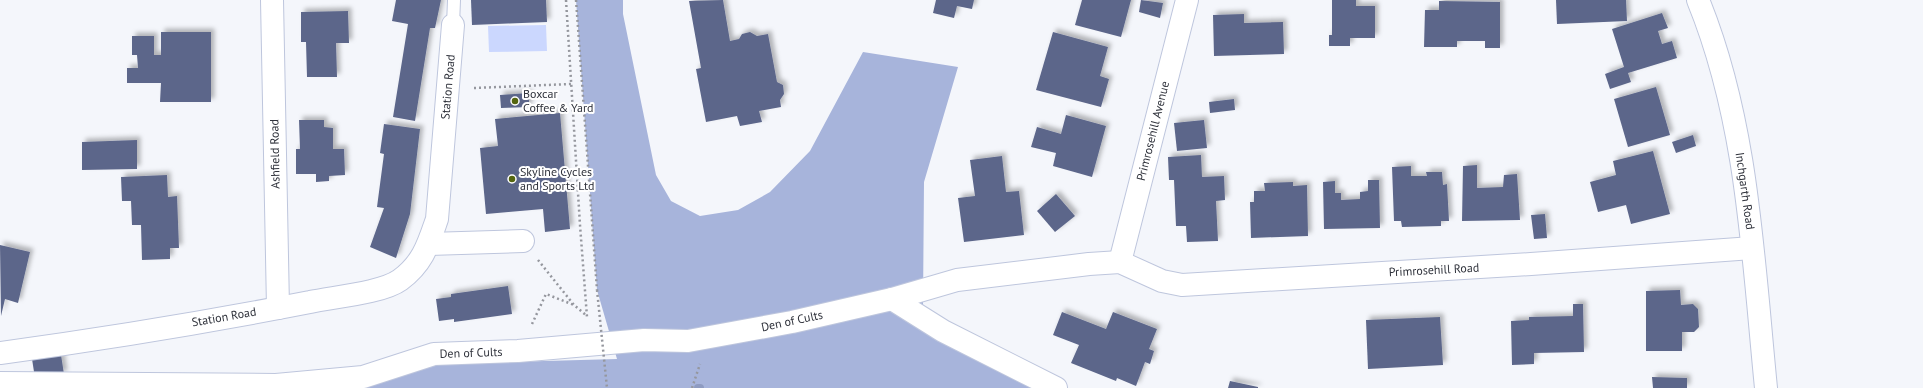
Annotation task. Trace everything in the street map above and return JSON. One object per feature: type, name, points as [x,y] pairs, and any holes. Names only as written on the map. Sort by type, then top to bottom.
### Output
[{"type":"street","name":"Ashfield Road","points":[[272,0],[278,308]]},
{"type":"street","name":"Primrosehill Avenue","points":[[1120,262],[1187,0]]},
{"type":"street","name":"Inchgarth Road","points":[[1698,0],[1727,88],[1741,158],[1752,248],[1766,388]]},
{"type":"street","name":"Station Road","points":[[0,353],[70,344],[278,308],[374,290],[399,281],[417,266],[429,244],[437,219],[453,25]]},
{"type":"street","points":[[429,244],[523,240]]},
{"type":"street","name":"Primrosehill Road","points":[[1120,262],[1162,281],[1182,285],[1531,264],[1752,248]]},
{"type":"street","name":"Den of Cults","points":[[0,383],[276,385],[363,377],[434,354],[518,352],[644,340],[688,341],[792,322],[892,299],[957,280],[1089,264],[1120,262]]},
{"type":"street","points":[[892,299],[943,331],[1056,388]]},
{"type":"lane","points":[[453,25],[454,0]]},
{"type":"path","points":[[566,0],[587,317]]},
{"type":"path","points":[[576,0],[597,290],[607,388]]},
{"type":"path","points":[[448,89],[571,84]]},
{"type":"path","points":[[523,240],[574,305],[592,321]]},
{"type":"path","points":[[518,352],[546,294],[574,305]]},
{"type":"path","points":[[596,325],[601,329]]},
{"type":"shaded area","points":[[576,0],[623,0],[623,14],[656,175],[671,201],[700,216],[738,210],[770,192],[810,151],[863,52],[958,67],[924,182],[923,305],[936,340],[1039,388],[349,388],[441,364],[617,359],[597,290]]},
{"type":"shaded area","points":[[546,25],[547,51],[489,52],[488,26]]},
{"type":"building","points":[[396,0],[441,0],[435,28],[430,28],[415,121],[393,117],[408,24],[392,21]]},
{"type":"building","points":[[471,0],[546,0],[547,22],[472,25]]},
{"type":"building","points":[[723,0],[730,41],[739,39],[742,34],[750,32],[757,36],[768,34],[777,82],[783,85],[784,94],[780,100],[781,107],[759,111],[762,122],[740,126],[737,116],[706,122],[696,69],[701,68],[689,1]]},
{"type":"building","points":[[936,0],[974,0],[972,9],[957,6],[954,18],[933,13]]},
{"type":"building","points":[[1082,0],[1131,0],[1121,37],[1075,25]]},
{"type":"building","points":[[1141,0],[1163,3],[1160,18],[1139,12]]},
{"type":"building","points":[[1332,0],[1356,0],[1356,6],[1375,6],[1375,38],[1350,38],[1350,46],[1329,46],[1329,35],[1332,35]]},
{"type":"building","points":[[1556,0],[1626,0],[1627,21],[1557,24]]},
{"type":"building","points":[[1439,1],[1500,2],[1500,48],[1485,48],[1485,41],[1457,41],[1457,47],[1424,47],[1425,10],[1439,10]]},
{"type":"building","points":[[348,11],[349,43],[336,43],[337,77],[307,77],[306,42],[301,42],[301,12]]},
{"type":"building","points":[[1662,13],[1668,28],[1658,31],[1662,44],[1672,41],[1677,58],[1628,73],[1631,82],[1610,89],[1605,74],[1624,67],[1612,29]]},
{"type":"building","points":[[1244,14],[1244,23],[1283,22],[1284,54],[1214,56],[1213,15]]},
{"type":"building","points":[[161,32],[211,32],[211,102],[160,102],[161,83],[127,83],[127,68],[138,68],[137,55],[132,55],[132,36],[154,36],[154,55],[161,55]]},
{"type":"building","points":[[1053,32],[1108,47],[1100,76],[1109,79],[1101,107],[1036,90]]},
{"type":"building","points":[[1656,87],[1670,135],[1628,147],[1614,99]]},
{"type":"building","name":"Boxcar Coffee & Yard","points":[[529,93],[529,107],[501,108],[500,95]]},
{"type":"building","points":[[1234,99],[1235,110],[1210,113],[1209,102]]},
{"type":"building","name":"Skyline Cycles and Sports Ltd","points":[[560,113],[570,229],[545,232],[543,209],[486,214],[480,148],[498,146],[495,119]]},
{"type":"building","points":[[1066,115],[1106,126],[1092,177],[1053,166],[1056,153],[1031,147],[1037,127],[1061,134]]},
{"type":"building","points":[[299,120],[324,120],[324,127],[333,128],[333,149],[344,149],[345,175],[329,176],[329,181],[316,182],[316,174],[296,174],[296,149],[300,149]]},
{"type":"building","points":[[1204,120],[1207,148],[1177,151],[1174,123]]},
{"type":"building","points":[[384,124],[420,129],[410,214],[396,258],[370,247],[384,208],[377,207],[384,154],[380,153]]},
{"type":"building","points":[[1693,135],[1696,146],[1676,153],[1672,142]]},
{"type":"building","points":[[137,140],[137,169],[82,170],[82,142]]},
{"type":"building","points":[[1653,151],[1670,214],[1631,224],[1626,205],[1598,212],[1590,182],[1616,175],[1613,161]]},
{"type":"building","points":[[1201,155],[1202,177],[1224,176],[1225,200],[1216,201],[1218,241],[1187,242],[1186,226],[1176,226],[1174,180],[1169,180],[1168,157]]},
{"type":"building","points":[[1002,156],[1006,192],[1019,191],[1024,235],[964,242],[958,198],[975,196],[970,160]]},
{"type":"building","points":[[1477,165],[1477,188],[1503,187],[1504,175],[1517,174],[1520,220],[1462,221],[1463,166]]},
{"type":"building","points":[[1411,166],[1411,176],[1427,176],[1426,172],[1442,172],[1443,185],[1447,184],[1449,221],[1441,221],[1441,226],[1402,227],[1401,221],[1394,221],[1392,167]]},
{"type":"building","points":[[167,175],[168,197],[177,196],[179,248],[170,248],[170,259],[142,260],[141,225],[132,225],[131,201],[122,201],[121,177]]},
{"type":"building","points":[[1368,180],[1379,180],[1380,228],[1324,229],[1323,182],[1335,181],[1335,193],[1341,193],[1341,200],[1360,199],[1360,192],[1368,191]]},
{"type":"building","points":[[1293,182],[1293,186],[1307,185],[1308,236],[1251,238],[1250,202],[1254,202],[1254,191],[1265,191],[1264,183]]},
{"type":"building","points":[[1056,194],[1075,216],[1055,232],[1037,211]]},
{"type":"building","points":[[1545,214],[1547,238],[1534,239],[1531,215]]},
{"type":"building","points":[[0,245],[30,252],[18,303],[5,299],[1,316]]},
{"type":"building","points":[[508,286],[512,314],[454,322],[454,319],[439,321],[436,299],[451,297],[451,294]]},
{"type":"building","points":[[1680,290],[1681,305],[1693,304],[1698,309],[1699,327],[1694,332],[1682,332],[1682,351],[1646,351],[1646,291]]},
{"type":"building","points":[[1573,304],[1583,304],[1584,352],[1534,353],[1534,364],[1512,365],[1511,321],[1529,320],[1529,317],[1573,316]]},
{"type":"building","points":[[1062,312],[1106,329],[1113,312],[1157,329],[1149,349],[1154,351],[1150,364],[1145,362],[1136,386],[1117,378],[1116,381],[1071,363],[1079,345],[1053,335]]},
{"type":"building","points":[[1440,317],[1443,365],[1368,369],[1366,320]]},
{"type":"building","points":[[61,355],[64,374],[35,378],[32,359]]},
{"type":"building","points":[[1652,377],[1687,378],[1687,388],[1653,388]]},
{"type":"building","points":[[1230,381],[1258,387],[1258,388],[1228,388]]},
{"type":"place","name":"Boxcar Coffee & Yard","points":[[515,101]]},
{"type":"place","name":"Skyline Cycles and Sports Ltd","points":[[512,179]]}]
